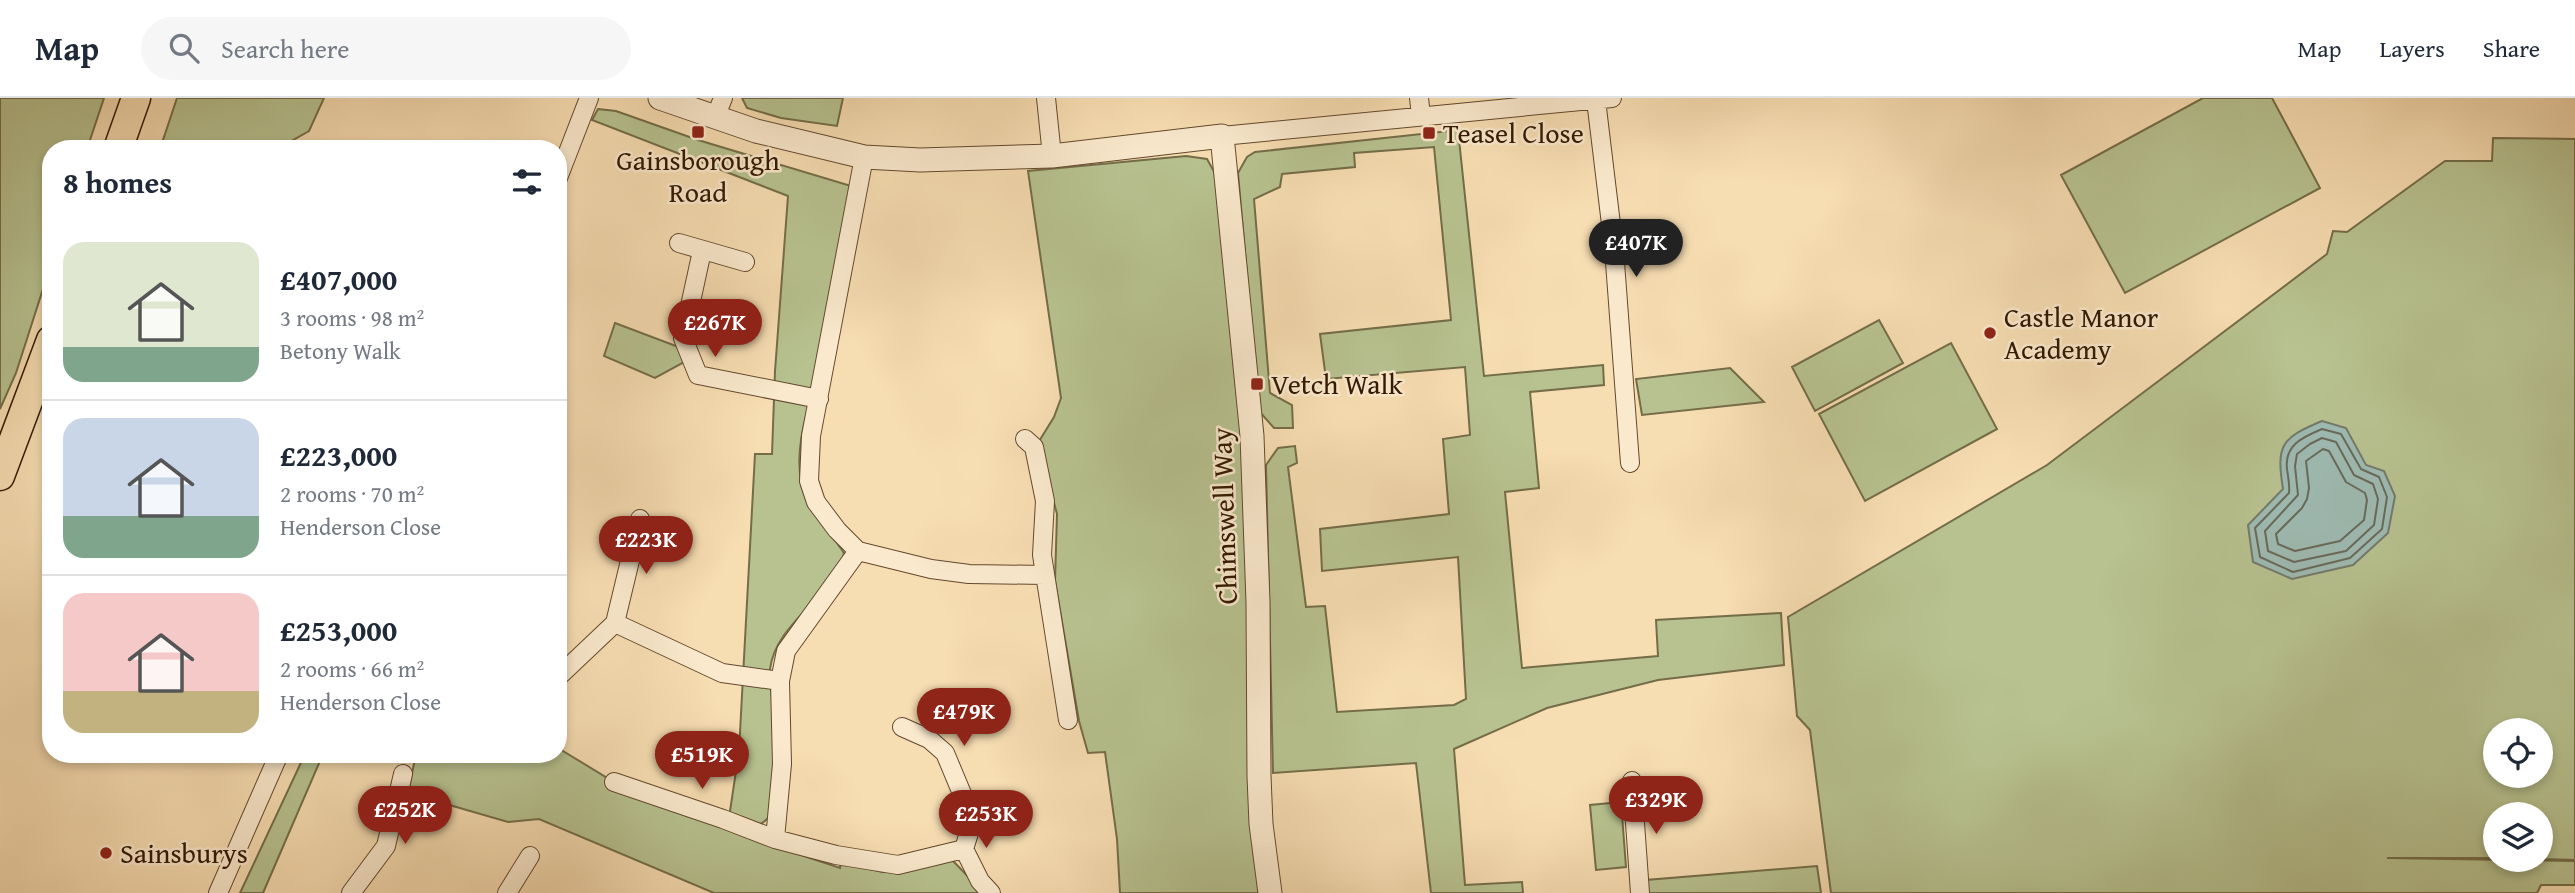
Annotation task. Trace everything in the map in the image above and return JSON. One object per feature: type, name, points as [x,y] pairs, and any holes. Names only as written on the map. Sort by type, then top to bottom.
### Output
[{"type":"main road","points":[[121,140],[136,98]]},
{"type":"main road","points":[[0,476],[42,364]]},
{"type":"street","points":[[567,155],[589,98]]},
{"type":"street","points":[[660,98],[719,108],[756,131],[864,157],[920,160],[1052,156],[1222,136],[1420,107],[1604,99],[1630,463]]},
{"type":"street","points":[[1046,98],[1052,156]]},
{"type":"street","name":"Chimswell Way","points":[[1222,136],[1252,436],[1258,589],[1259,776],[1261,824],[1270,893]]},
{"type":"street","points":[[864,157],[811,436],[809,481],[816,502],[858,551],[931,569],[970,574],[1045,575]]},
{"type":"street","points":[[679,243],[745,262]]},
{"type":"street","points":[[702,251],[683,338],[698,375],[819,399]]},
{"type":"street","points":[[1025,439],[1034,447],[1045,501],[1042,555],[1068,720]]},
{"type":"street","points":[[567,668],[615,623],[639,519]]},
{"type":"street","points":[[775,839],[782,764],[780,681],[786,652],[858,551]]},
{"type":"street","points":[[615,623],[722,673],[780,681]]},
{"type":"street","points":[[902,727],[929,738],[945,752],[974,820],[964,849],[986,887]]},
{"type":"street","points":[[218,893],[275,763]]},
{"type":"street","points":[[351,893],[386,846],[403,774]]},
{"type":"street","points":[[1632,781],[1640,893]]},
{"type":"street","points":[[614,782],[775,839],[836,855],[898,865],[964,849]]},
{"type":"street","points":[[506,893],[530,856]]},
{"type":"green space","points":[[0,98],[104,98],[90,140],[42,140],[42,292],[16,373],[0,409]]},
{"type":"green space","points":[[177,98],[324,98],[309,131],[293,140],[163,140]]},
{"type":"green space","points":[[742,98],[843,98],[837,126],[781,118],[747,108]]},
{"type":"green space","points":[[2203,98],[2272,98],[2320,188],[2125,293],[2061,175]]},
{"type":"green space","points":[[598,109],[616,111],[698,140],[851,186],[827,339],[804,422],[800,454],[802,486],[809,504],[844,553],[829,583],[783,637],[775,652],[770,669],[770,687],[777,726],[774,799],[768,818],[759,825],[729,818],[739,751],[755,454],[772,454],[775,371],[788,196],[592,120]]},
{"type":"green space","points":[[1458,130],[1484,376],[1603,365],[1604,385],[1530,392],[1539,488],[1505,492],[1522,668],[1658,656],[1656,620],[1781,613],[1784,665],[1658,680],[1547,708],[1454,749],[1465,885],[1522,882],[1523,893],[1431,893],[1416,763],[1273,773],[1266,465],[1278,448],[1295,446],[1297,463],[1288,467],[1306,607],[1325,606],[1337,712],[1454,705],[1466,699],[1458,557],[1322,571],[1320,529],[1449,514],[1443,439],[1470,435],[1465,367],[1326,379],[1320,334],[1451,320],[1434,147],[1354,153],[1355,167],[1282,174],[1280,187],[1254,199],[1270,393],[1292,405],[1293,428],[1274,428],[1259,411],[1238,173],[1247,157],[1255,152]]},
{"type":"green space","points":[[2493,138],[2575,139],[2575,860],[2553,859],[2553,802],[2483,802],[2483,858],[2387,858],[2483,860],[2483,872],[2553,872],[2553,861],[2575,861],[2575,885],[2541,885],[2537,893],[1831,893],[1810,730],[1797,716],[1788,617],[2047,465],[2327,254],[2333,231],[2347,232],[2445,161],[2492,161]]},
{"type":"green space","points":[[1186,156],[1207,159],[1216,175],[1240,377],[1261,893],[1120,893],[1117,839],[1105,752],[1088,753],[1079,721],[1055,581],[1057,514],[1038,443],[1054,417],[1061,398],[1028,171]]},
{"type":"green space","points":[[1879,320],[1903,363],[1815,411],[1792,367]]},
{"type":"green space","points":[[615,323],[684,349],[688,360],[655,378],[604,356]]},
{"type":"green space","points":[[1951,343],[1997,429],[1865,501],[1819,414]]},
{"type":"green space","points":[[1730,368],[1764,402],[1642,415],[1636,379]]},
{"type":"green space","points":[[567,753],[614,782],[774,846],[840,868],[841,862],[882,872],[905,872],[943,859],[953,861],[984,893],[714,893],[539,819],[508,822],[408,793],[414,763],[567,763]]},
{"type":"green space","points":[[301,763],[319,763],[263,893],[240,893]]},
{"type":"green space","points":[[1621,802],[1626,867],[1596,870],[1590,805]]},
{"type":"green space","points":[[1817,866],[1821,893],[1647,893],[1646,880]]},
{"type":"water","points":[[2322,421],[2346,428],[2366,465],[2384,471],[2395,496],[2388,533],[2353,565],[2292,579],[2253,562],[2248,525],[2283,489],[2280,462],[2284,445],[2290,438]]},
{"type":"place","name":"Gainsborough Road","points":[[698,132]]},
{"type":"place","name":"Teasel Close","points":[[1429,133]]},
{"type":"place","name":"Castle Manor Academy","points":[[1990,333]]},
{"type":"place","name":"Vetch Walk","points":[[1257,384]]},
{"type":"place","name":"Sainsburys","points":[[106,853]]}]
